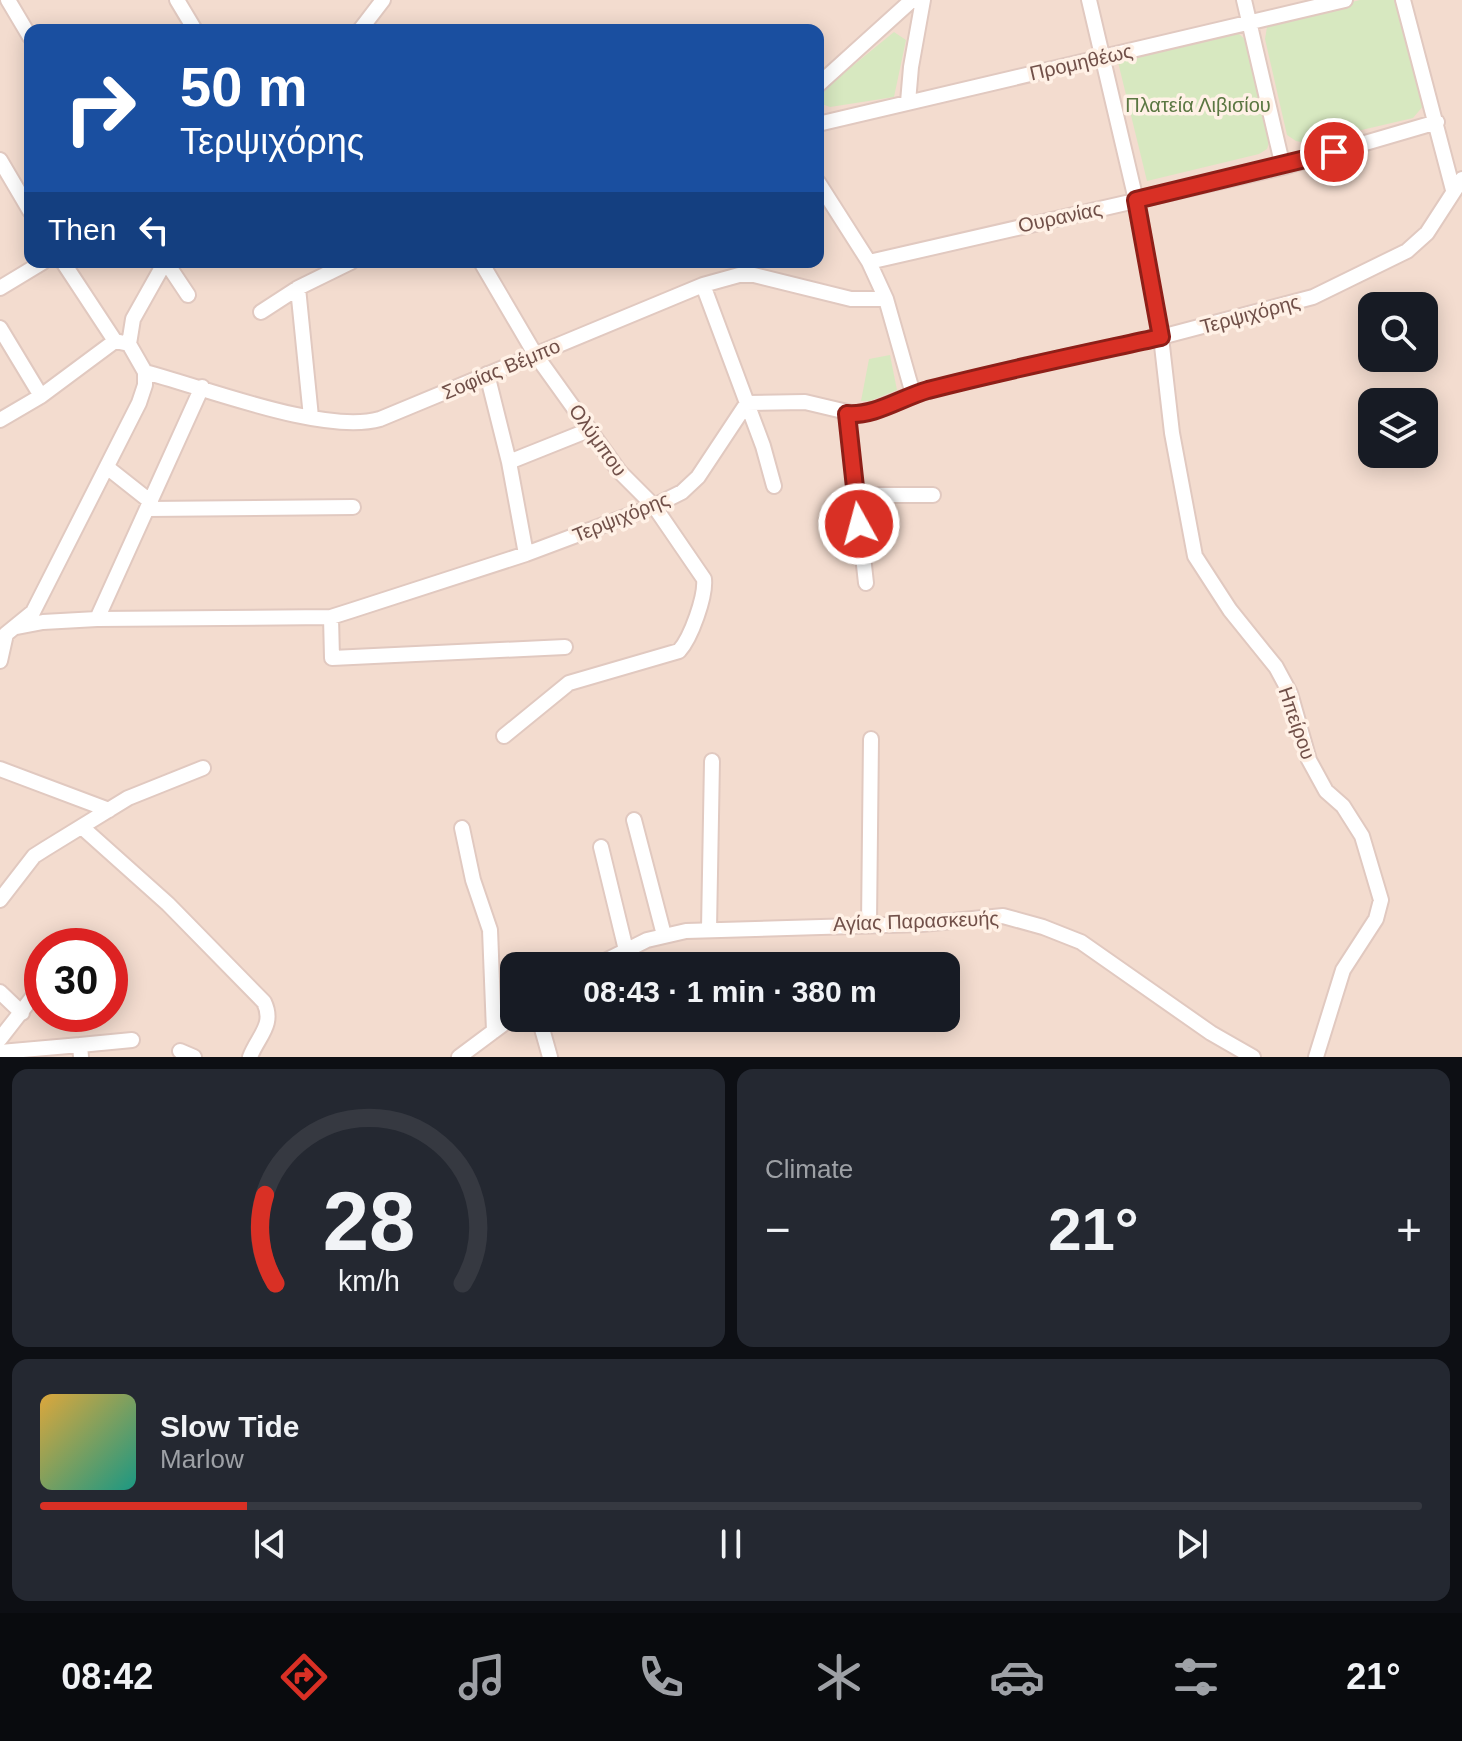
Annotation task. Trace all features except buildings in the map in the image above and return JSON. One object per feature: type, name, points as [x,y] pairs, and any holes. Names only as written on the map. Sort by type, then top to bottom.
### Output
[{"type":"street","points":[[177,0],[191,24]]},
{"type":"street","points":[[365,24],[383,0]]},
{"type":"street","points":[[824,80],[912,0]]},
{"type":"street","points":[[908,102],[923,0]]},
{"type":"street","name":"Ηπείρου","points":[[1089,0],[1136,200],[1161,337],[1172,433],[1195,556],[1230,610],[1276,667],[1290,693],[1309,760],[1326,791],[1354,822],[1368,849],[1378,886],[1381,900],[1379,912],[1343,970],[1316,1057]]},
{"type":"street","points":[[1244,0],[1283,167]]},
{"type":"street","name":"Προμηθέως","points":[[824,123],[1345,0]]},
{"type":"street","points":[[1403,0],[1457,185]]},
{"type":"street","points":[[3,2],[24,29]]},
{"type":"street","name":"Ουρανίας","points":[[869,262],[1283,167],[1437,122]]},
{"type":"street","points":[[0,160],[24,201]]},
{"type":"street","name":"Τερψιχόρης","points":[[17,627],[97,619],[331,617],[526,554],[654,506],[692,484],[747,403],[805,402],[847,414],[874,412],[913,394],[1027,365],[1161,337],[1313,297],[1407,251],[1420,241],[1457,185]]},
{"type":"street","points":[[824,192],[869,262],[886,299],[913,394]]},
{"type":"street","points":[[0,288],[33,268]]},
{"type":"street","points":[[0,661],[6,634],[33,612],[143,393],[145,372],[67,268]]},
{"type":"street","points":[[0,420],[122,342],[163,268]]},
{"type":"street","points":[[170,268],[188,295]]},
{"type":"street","points":[[261,312],[298,288],[339,268]]},
{"type":"street","name":"Ολύμπου","points":[[485,268],[535,354],[619,471],[654,506],[704,579],[704,593],[684,646],[674,653],[561,687],[504,736]]},
{"type":"street","name":"Σοφίας Βέμπο","points":[[145,372],[311,417],[371,422],[703,285],[739,275],[754,275],[851,299],[886,299]]},
{"type":"street","points":[[703,285],[774,486]]},
{"type":"street","points":[[298,288],[311,417]]},
{"type":"street","points":[[0,328],[41,396]]},
{"type":"street","points":[[487,374],[509,462],[526,554]]},
{"type":"street","points":[[97,619],[202,387]]},
{"type":"street","points":[[847,414],[866,583]]},
{"type":"street","points":[[509,462],[589,430]]},
{"type":"street","points":[[108,468],[150,505],[353,507]]},
{"type":"street","points":[[855,495],[933,495]]},
{"type":"street","points":[[331,617],[332,658],[565,647]]},
{"type":"street","points":[[869,924],[871,739]]},
{"type":"street","points":[[709,929],[712,761]]},
{"type":"street","points":[[0,900],[34,856],[128,798],[203,768]]},
{"type":"street","points":[[0,769],[109,810]]},
{"type":"street","points":[[634,820],[664,935]]},
{"type":"street","points":[[83,828],[168,904],[264,1002],[269,1012],[266,1030],[250,1057]]},
{"type":"street","points":[[462,828],[473,880],[490,930],[494,1031]]},
{"type":"street","points":[[601,847],[626,950]]},
{"type":"street","name":"Αγίας Παρασκευής","points":[[622,952],[664,935],[709,929],[922,924],[991,915],[1043,927],[1094,950],[1211,1033],[1253,1057]]},
{"type":"street","points":[[0,992],[22,1013]]},
{"type":"street","points":[[0,1039],[24,1010]]},
{"type":"street","points":[[459,1057],[500,1026]]},
{"type":"street","points":[[543,1032],[550,1057]]},
{"type":"street","points":[[0,1052],[80,1051],[132,1040]]},
{"type":"shaded area","points":[[0,0],[1462,0],[1462,1057],[0,1057]]},
{"type":"green space","points":[[1360,0],[1396,0],[1424,105],[1413,118],[1306,143],[1296,141],[1287,135],[1265,39],[1267,27],[1277,20]]},
{"type":"green space","name":"Πλατεία Λιβισίου","points":[[1231,31],[1249,43],[1271,136],[1267,149],[1259,154],[1147,181],[1118,62]]},
{"type":"green space","points":[[894,32],[906,40],[894,97],[830,107],[824,105],[824,89]]},
{"type":"green space","points":[[890,355],[897,390],[870,401],[861,401],[869,359]]},
{"type":"route","points":[[859,524],[847,414],[874,412],[913,394],[1027,365],[1161,337],[1136,200],[1283,167],[1334,152]]}]
